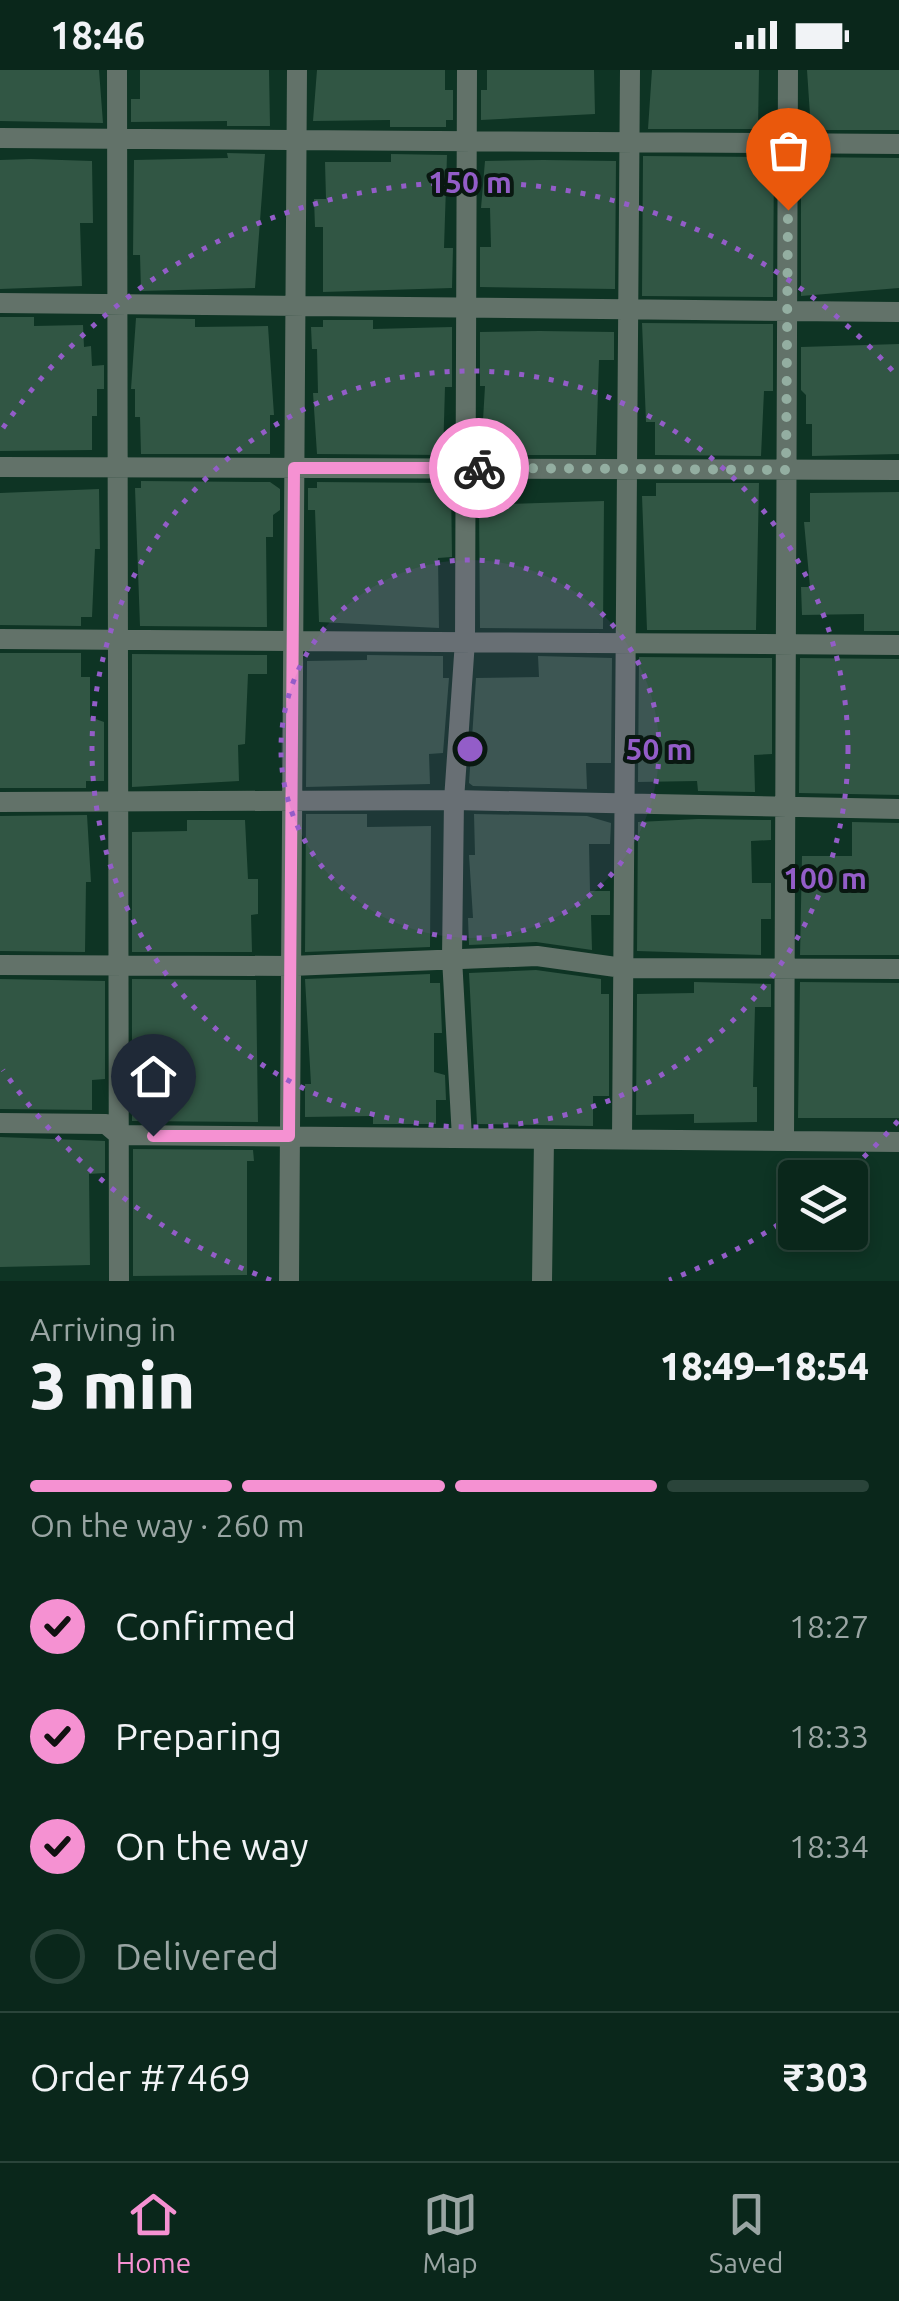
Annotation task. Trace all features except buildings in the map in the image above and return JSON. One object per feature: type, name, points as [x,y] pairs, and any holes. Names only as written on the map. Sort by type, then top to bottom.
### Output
[{"type":"street","points":[[117,70],[119,1281]]},
{"type":"street","points":[[288,1281],[297,70]]},
{"type":"street","points":[[462,1138],[452,958],[454,800],[464,642],[467,70]]},
{"type":"street","points":[[622,1139],[630,70]]},
{"type":"street","points":[[784,1141],[788,70]]},
{"type":"street","points":[[0,138],[899,144]]},
{"type":"street","points":[[0,303],[899,312]]},
{"type":"street","points":[[0,467],[899,470]]},
{"type":"street","points":[[0,638],[899,644]]},
{"type":"street","points":[[0,802],[292,804],[454,800],[899,808]]},
{"type":"street","points":[[0,964],[290,966],[537,956],[623,968],[899,969]]},
{"type":"street","points":[[0,1123],[106,1124],[119,1135],[899,1142]]},
{"type":"street","points":[[542,1281],[544,1139]]},
{"type":"way so far","points":[[479,468],[786,470],[788,210]]},
{"type":"route","points":[[153,1136],[289,1136],[294,468],[479,468]]}]
